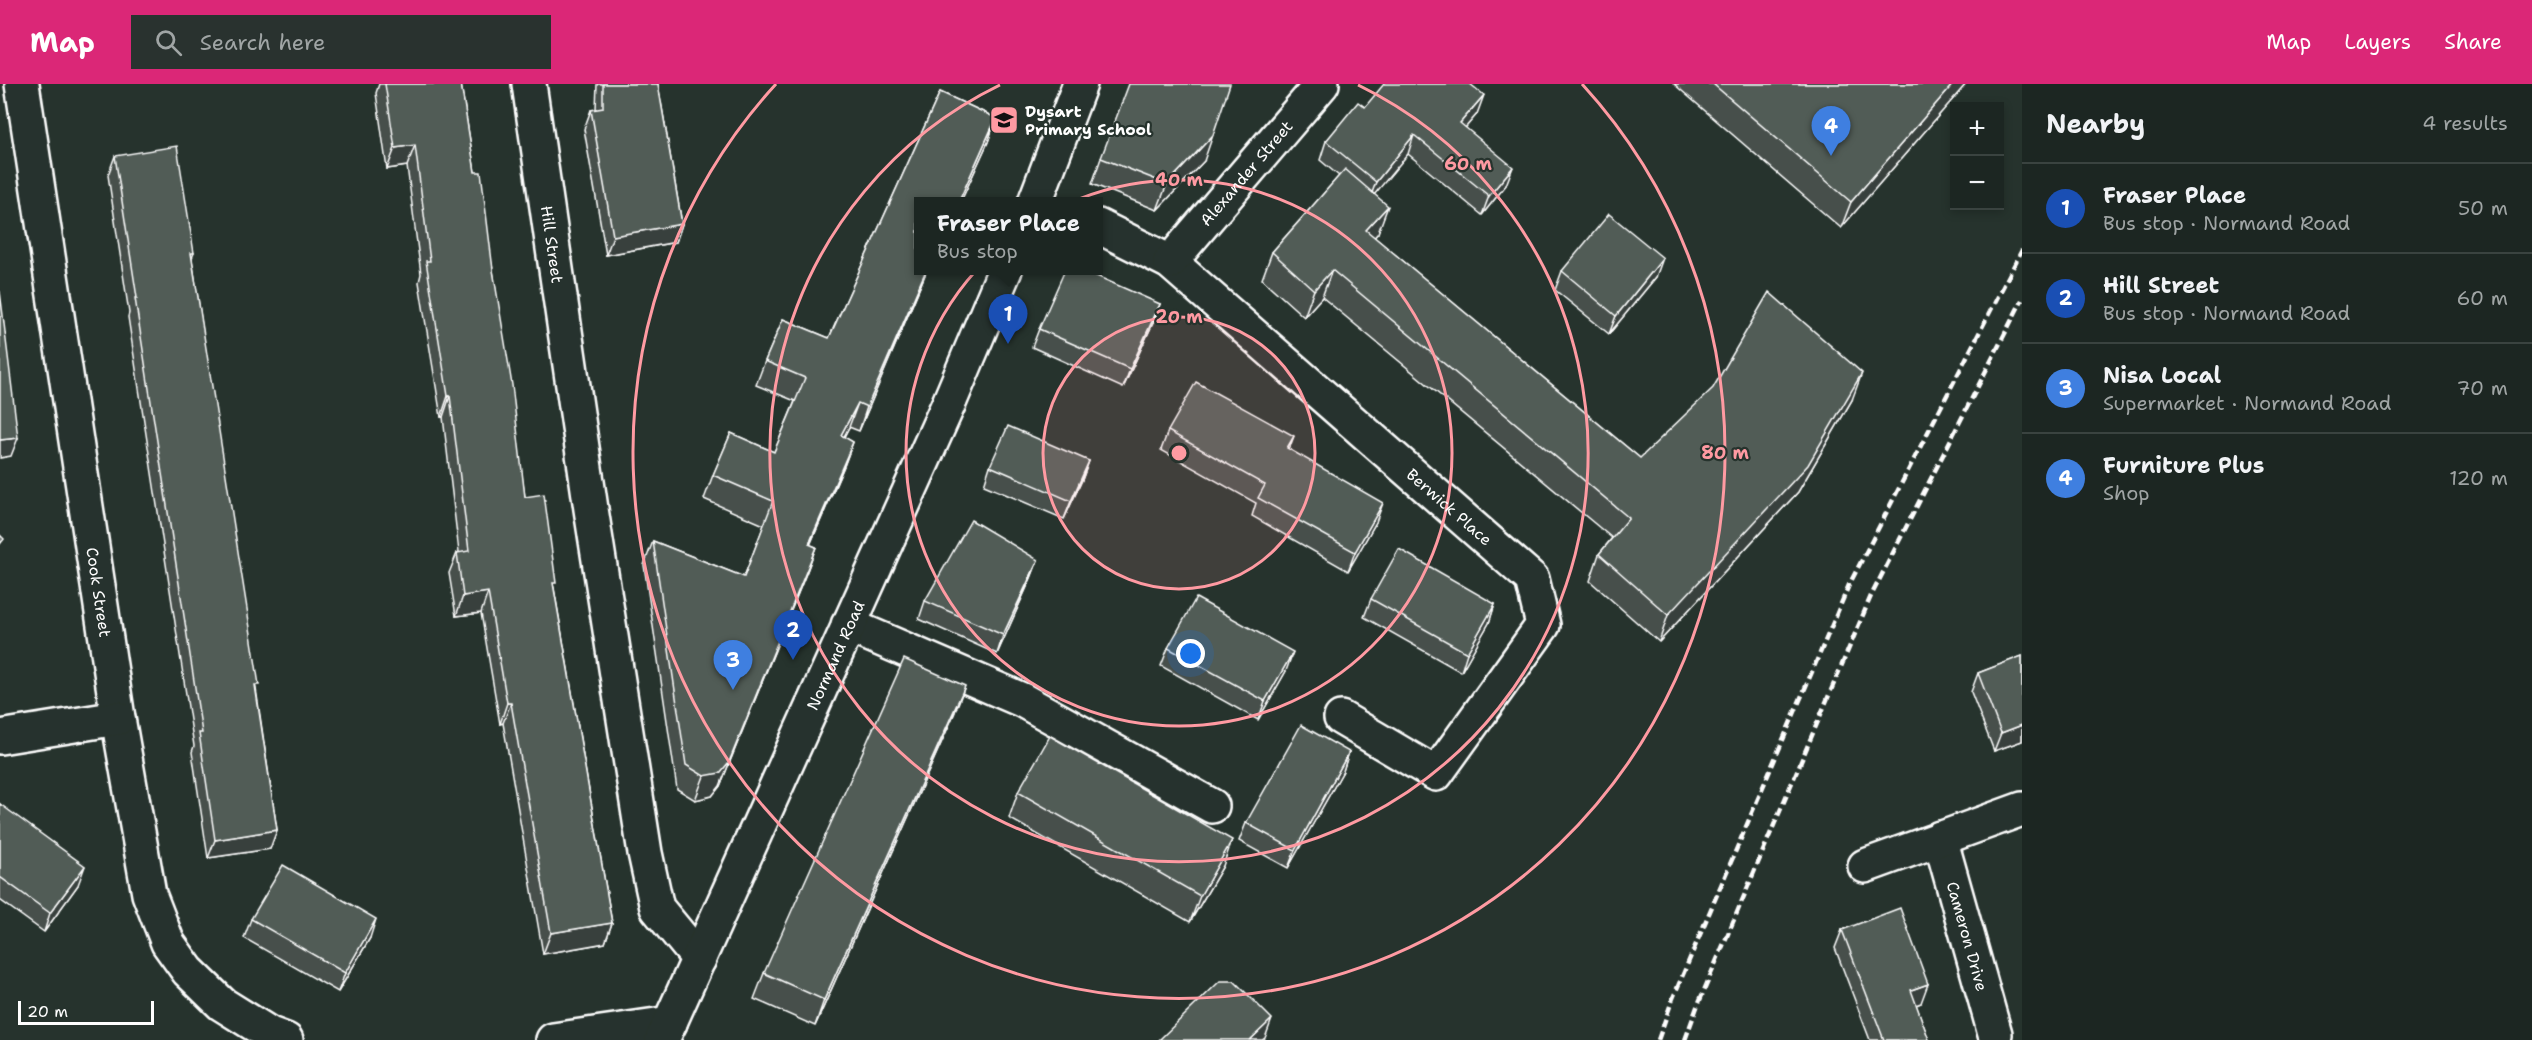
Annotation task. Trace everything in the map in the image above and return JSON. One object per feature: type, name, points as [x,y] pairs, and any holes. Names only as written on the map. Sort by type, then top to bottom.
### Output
[{"type":"street","name":"Hill Street","points":[[529,84],[591,509],[645,853],[657,908],[699,959]]},
{"type":"street","points":[[1041,197],[1080,84]]},
{"type":"street","name":"Alexander Street","points":[[1170,262],[1322,84]]},
{"type":"street","name":"Cook Street","points":[[28,85],[118,718],[149,894],[168,943],[188,971],[222,1004],[270,1034],[286,1040]]},
{"type":"street","name":"Berwick Place","points":[[1103,228],[1170,262],[1532,579],[1543,625],[1436,774],[1341,718]]},
{"type":"street","name":"Normand Road","points":[[666,1031],[949,403],[1003,275]]},
{"type":"street","points":[[848,626],[1022,700],[1212,806]]},
{"type":"street","points":[[0,737],[118,718]]},
{"type":"street","points":[[1865,867],[2022,809]]},
{"type":"street","name":"Cameron Drive","points":[[1940,838],[1995,1034]]},
{"type":"street","points":[[553,1040],[666,1031]]},
{"type":"building","points":[[385,84],[461,84],[475,172],[481,172],[493,270],[512,385],[525,497],[544,494],[556,583],[553,583],[612,923],[551,933],[511,703],[507,703],[488,592],[463,596],[457,553],[469,551],[450,396],[448,396],[426,261],[430,261],[415,145],[395,148]]},
{"type":"building","points":[[603,84],[658,84],[682,224],[613,236],[591,110],[603,108]]},
{"type":"building","points":[[1129,84],[1230,84],[1213,135],[1167,184],[1101,158]]},
{"type":"building","points":[[1384,84],[1470,84],[1484,95],[1460,123],[1513,167],[1489,196],[1414,135],[1376,182],[1326,141],[1358,102],[1365,107]]},
{"type":"building","points":[[1713,84],[1953,84],[1851,202]]},
{"type":"building","points":[[940,92],[996,118],[961,197],[914,197],[914,275],[924,275],[867,407],[858,403],[841,435],[853,442],[809,544],[816,547],[729,762],[720,773],[704,776],[686,765],[653,541],[744,577],[773,501],[713,475],[731,433],[774,452],[805,378],[765,361],[783,319],[829,338]]},
{"type":"building","points":[[177,146],[194,253],[191,253],[259,685],[255,685],[277,830],[215,840],[199,733],[202,733],[115,156]]},
{"type":"building","points":[[1345,169],[1388,206],[1366,230],[1640,458],[1713,388],[1769,292],[1862,373],[1808,465],[1668,615],[1599,554],[1629,518],[1332,270],[1314,290],[1272,252]]},
{"type":"building","points":[[1609,214],[1663,258],[1616,316],[1562,271]]},
{"type":"building","points":[[1063,275],[1094,275],[1160,304],[1130,369],[1039,329]]},
{"type":"building","points":[[0,291],[18,438],[0,440]]},
{"type":"building","points":[[1196,382],[1294,436],[1287,448],[1383,503],[1355,552],[1258,498],[1265,485],[1168,431]]},
{"type":"building","points":[[1008,426],[1089,461],[1071,501],[990,466]]},
{"type":"building","points":[[971,520],[1038,560],[1003,635],[925,601]]},
{"type":"building","points":[[1399,549],[1495,604],[1467,653],[1371,599]]},
{"type":"building","points":[[1196,598],[1293,652],[1265,701],[1168,648]]},
{"type":"building","points":[[2022,656],[2022,725],[2001,733],[1978,673]]},
{"type":"building","points":[[904,659],[965,686],[824,1000],[764,973]]},
{"type":"building","points":[[1301,725],[1349,752],[1295,850],[1246,823]]},
{"type":"building","points":[[1050,736],[1232,840],[1200,896],[1018,792]]},
{"type":"building","points":[[0,804],[85,866],[50,913],[0,877]]},
{"type":"building","points":[[283,865],[376,919],[345,973],[251,919]]},
{"type":"building","points":[[1900,908],[1928,984],[1911,990],[1929,1040],[1884,1040],[1842,930]]},
{"type":"building","points":[[1220,981],[1234,981],[1272,1019],[1250,1040],[1159,1040]]},
{"type":"railway","points":[[1658,1040],[1673,998],[1849,585],[2022,250]]},
{"type":"railway","points":[[1685,1040],[1871,596],[2022,300]]},
{"type":"place","name":"Dysart Primary School","points":[[1004,120]]},
{"type":"place","name":"Furniture Plus","points":[[1831,156]]},
{"type":"place","name":"Fraser Place","points":[[1008,344]]},
{"type":"place","name":"Hill Street","points":[[793,660]]},
{"type":"place","name":"Nisa Local","points":[[733,690]]}]
